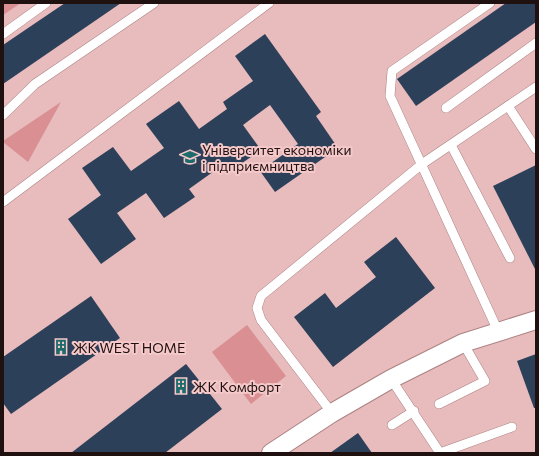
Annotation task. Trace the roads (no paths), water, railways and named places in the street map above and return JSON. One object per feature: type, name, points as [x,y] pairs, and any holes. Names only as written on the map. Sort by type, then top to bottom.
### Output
[{"type":"street","points":[[275,452],[332,413],[391,379],[463,343],[536,320]]},
{"type":"lane","points":[[3,34],[46,3]]},
{"type":"lane","points":[[3,115],[35,84],[154,3]]},
{"type":"lane","points":[[3,202],[269,3]]},
{"type":"lane","points":[[490,3],[392,72],[390,96],[498,331]]},
{"type":"lane","points":[[446,108],[536,43]]},
{"type":"lane","points":[[332,413],[261,320],[257,308],[261,296],[422,164],[536,88]]},
{"type":"lane","points":[[508,106],[536,150]]},
{"type":"lane","points":[[451,144],[510,258]]},
{"type":"lane","points":[[438,404],[485,380],[463,343]]},
{"type":"lane","points":[[391,379],[414,411],[440,453],[512,427]]},
{"type":"lane","points":[[392,425],[414,411]]},
{"type":"place","name":"Університет економіки і підприємництва","points":[[190,157]]},
{"type":"place","name":"ЖК WEST HOME","points":[[61,347]]},
{"type":"place","name":"ЖК Комфорт","points":[[181,386]]}]
